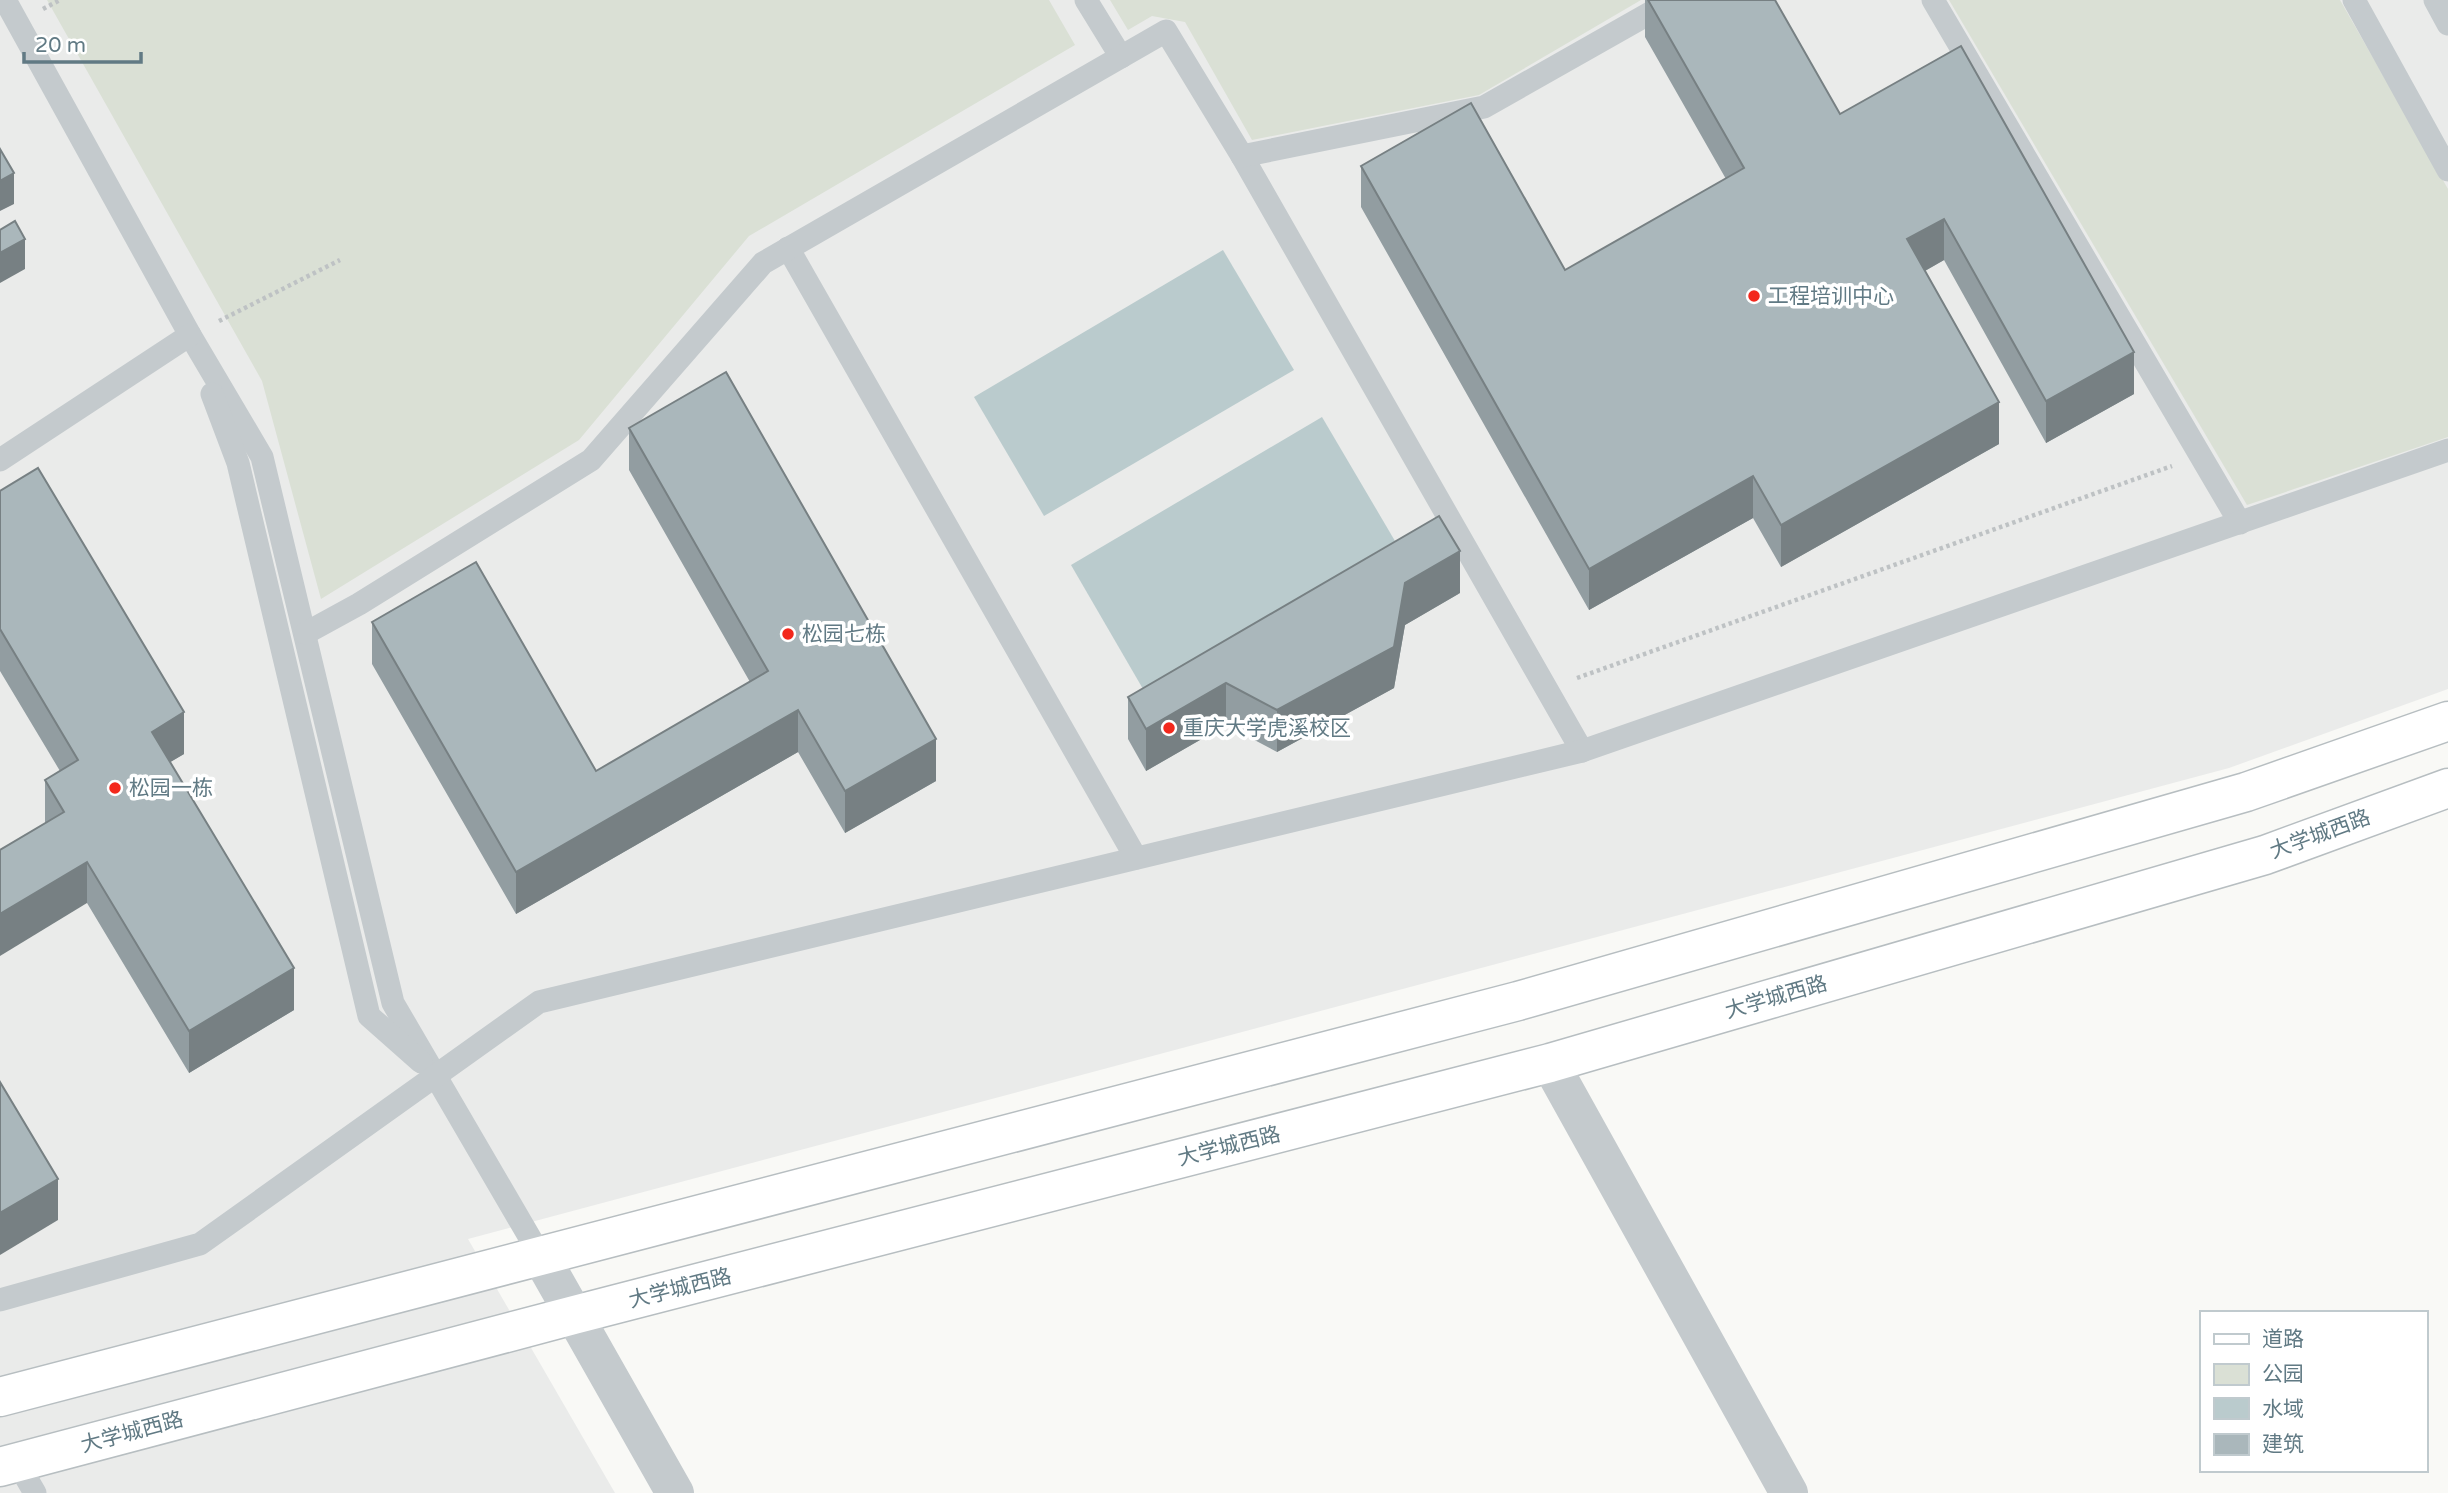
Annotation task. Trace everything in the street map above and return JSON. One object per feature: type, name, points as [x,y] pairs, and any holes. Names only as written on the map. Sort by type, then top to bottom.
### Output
[{"type":"main road","points":[[0,1396],[1518,1001],[2246,792],[2448,721]]},
{"type":"main road","name":"大学城西路","points":[[18,1474],[574,1315],[1550,1063],[2265,855],[2448,788]]},
{"type":"street","points":[[1550,1063],[1789,1493]]},
{"type":"street","points":[[540,1255],[675,1493]]},
{"type":"lane","points":[[5,0],[190,335],[262,457],[393,1003],[540,1255]]},
{"type":"lane","points":[[1086,0],[1121,57]]},
{"type":"lane","points":[[1242,156],[1484,107],[1673,0]]},
{"type":"lane","points":[[1933,0],[2240,523]]},
{"type":"lane","points":[[2354,0],[2448,170]]},
{"type":"lane","points":[[2435,0],[2448,24]]},
{"type":"lane","points":[[306,633],[359,604],[591,460],[763,263],[1166,31],[1242,156],[1582,751]]},
{"type":"lane","points":[[788,248],[1136,858]]},
{"type":"lane","points":[[0,460],[190,335]]},
{"type":"lane","points":[[190,335],[239,463],[369,1016],[436,1075]]},
{"type":"lane","points":[[0,1300],[200,1244],[539,1002],[1582,751],[2448,450]]},
{"type":"path","points":[[190,335],[340,260]]},
{"type":"path","points":[[1546,689],[2200,456]]},
{"type":"shaded area","name":"重庆大学虎溪校区","points":[[0,0],[2448,0],[2448,689],[2229,768],[468,1239],[615,1493],[0,1493]]},
{"type":"green space","points":[[47,0],[1049,0],[1075,45],[749,236],[579,440],[321,599],[262,381]]},
{"type":"green space","points":[[1110,0],[1641,0],[1479,95],[1252,140],[1185,22],[1152,16],[1128,30]]},
{"type":"green space","points":[[1949,0],[2340,0],[2448,189],[2448,437],[2247,505]]},
{"type":"water","points":[[1223,250],[1294,370],[1044,516],[974,397]]},
{"type":"water","points":[[1322,417],[1395,541],[1143,689],[1071,565]]},
{"type":"building","name":"工程培训中心","points":[[1648,0],[1775,0],[1840,114],[1961,46],[2134,352],[2046,401],[1944,219],[1907,239],[1999,402],[1781,525],[1753,476],[1589,569],[1361,166],[1471,103],[1565,270],[1744,168]]},
{"type":"building","points":[[0,149],[14,173],[0,181]]},
{"type":"building","points":[[15,221],[25,239],[0,253],[0,230]]},
{"type":"building","name":"松园七栋","points":[[726,372],[936,739],[845,791],[798,710],[516,872],[372,622],[476,562],[596,771],[768,671],[629,428]]},
{"type":"building","name":"松园一栋","points":[[38,468],[184,712],[152,732],[294,968],[189,1031],[87,862],[0,914],[0,850],[64,812],[45,780],[78,760],[0,629],[0,491]]},
{"type":"building","points":[[1439,516],[1460,551],[1405,583],[1394,647],[1277,710],[1226,683],[1146,729],[1128,697]]},
{"type":"building","points":[[0,1082],[58,1179],[0,1213]]},
{"type":"place","name":"工程培训中心","points":[[1754,296]]},
{"type":"place","name":"松园七栋","points":[[788,634]]},
{"type":"place","name":"重庆大学虎溪校区","points":[[1169,728]]},
{"type":"place","name":"松园一栋","points":[[115,788]]}]
